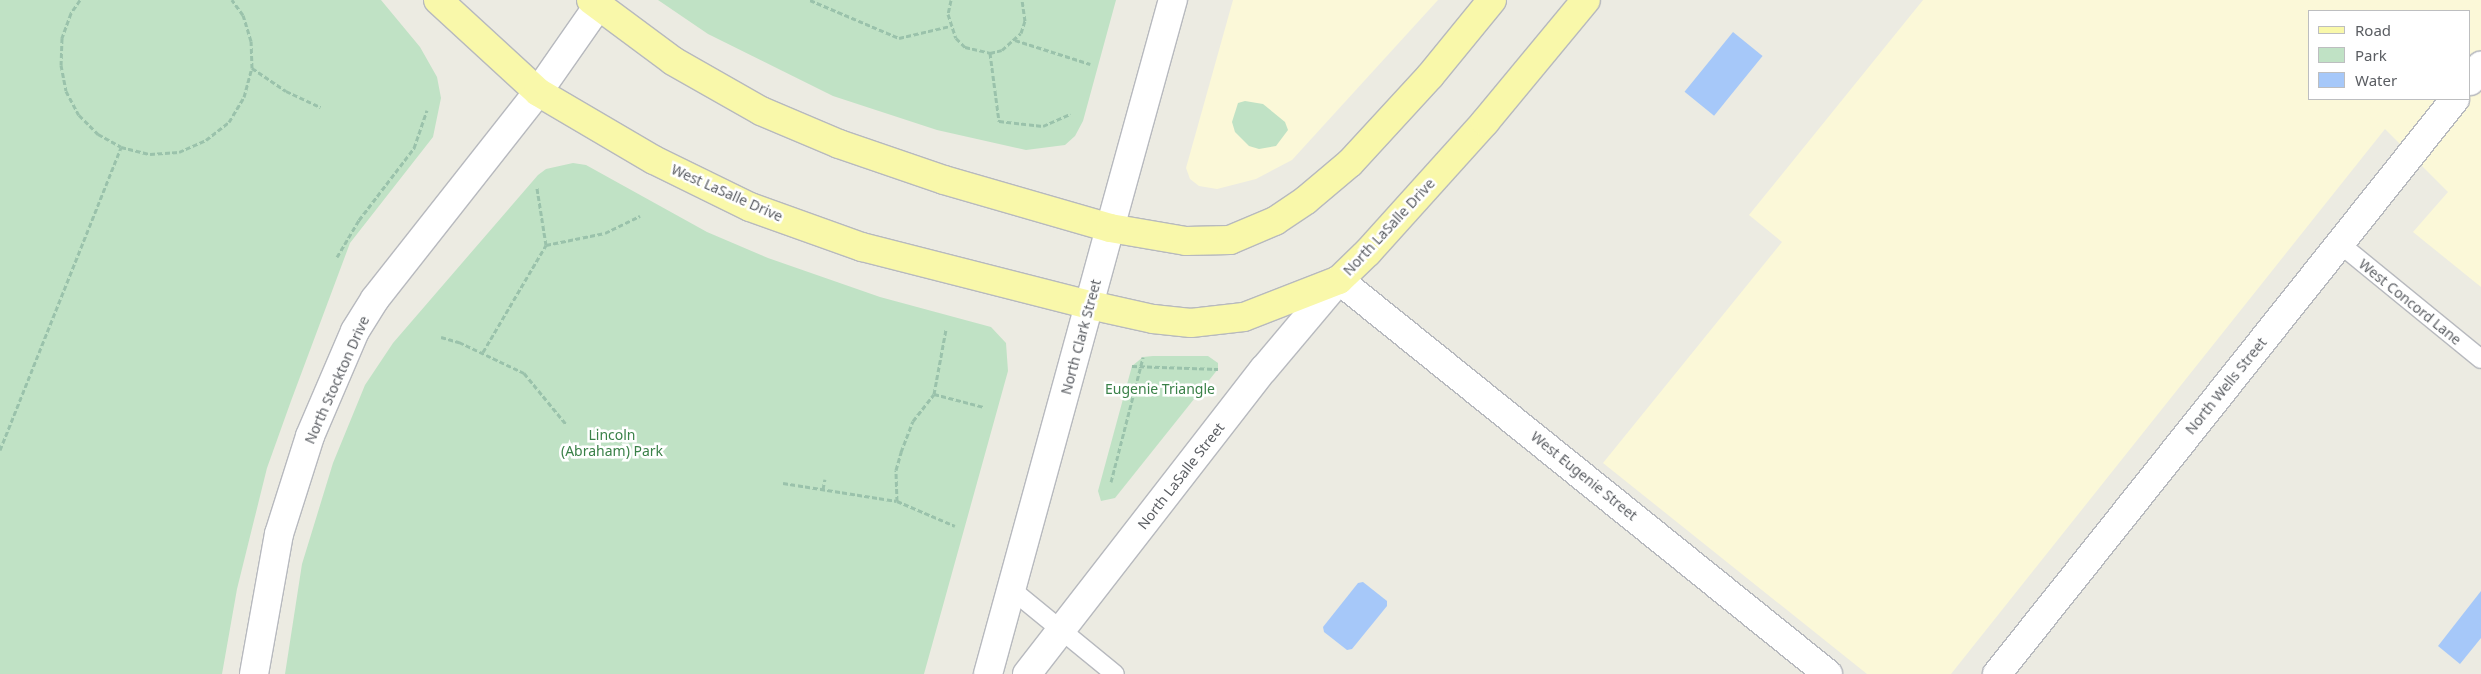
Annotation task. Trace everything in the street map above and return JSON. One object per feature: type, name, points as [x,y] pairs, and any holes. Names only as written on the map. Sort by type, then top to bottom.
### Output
[{"type":"main road","name":"West LaSalle Drive","points":[[438,0],[538,92],[654,160],[750,207],[862,247],[1010,282],[1090,305]]},
{"type":"main road","points":[[594,3],[674,60],[761,111],[839,144],[944,180],[1110,228],[1186,241],[1230,240],[1275,221],[1350,163],[1430,76],[1492,0]]},
{"type":"main road","name":"North LaSalle Drive","points":[[1090,305],[1153,319],[1191,323],[1244,317],[1339,280],[1368,252],[1485,122],[1586,0]]},
{"type":"street","name":"North Clark Street","points":[[988,674],[1173,0]]},
{"type":"street","name":"North Stockton Drive","points":[[254,674],[279,534],[310,436],[355,331],[374,299],[538,92],[594,3]]},
{"type":"street","points":[[2471,80],[2481,66]]},
{"type":"street","name":"North Wells Street","points":[[1998,674],[2454,100]]},
{"type":"street","name":"North LaSalle Street","points":[[1027,674],[1063,630],[1264,368],[1339,280]]},
{"type":"street","name":"West Eugenie Street","points":[[1339,280],[1828,674]]},
{"type":"lane","name":"West Concord Lane","points":[[2340,244],[2481,359]]},
{"type":"lane","points":[[1011,589],[1115,674]]},
{"type":"path","points":[[80,0],[71,13],[62,38],[61,65],[66,91],[79,115],[98,134],[121,147],[150,154],[179,152],[206,140],[229,122],[244,97],[252,68],[251,41],[243,14],[232,0]]},
{"type":"path","points":[[810,0],[899,38],[950,26]]},
{"type":"path","points":[[952,0],[948,14],[950,26],[965,47],[990,53],[1002,50],[1015,40],[1025,21],[1022,0]]},
{"type":"path","points":[[1015,40],[1090,64]]},
{"type":"path","points":[[990,53],[999,121],[1043,126],[1070,114]]},
{"type":"path","points":[[252,68],[286,91],[321,107]]},
{"type":"path","points":[[337,257],[359,220],[414,148],[426,110]]},
{"type":"path","points":[[0,450],[121,147]]},
{"type":"path","points":[[483,352],[546,245],[537,188]]},
{"type":"path","points":[[546,245],[605,233],[640,216]]},
{"type":"path","points":[[897,501],[896,470],[900,452],[913,422],[934,394],[946,329]]},
{"type":"path","points":[[441,337],[483,352],[524,372],[566,424]]},
{"type":"path","points":[[1111,482],[1143,357]]},
{"type":"path","points":[[1132,366],[1218,369]]},
{"type":"path","points":[[934,394],[984,407]]},
{"type":"path","points":[[823,489],[825,479]]},
{"type":"path","points":[[783,483],[897,501],[955,526]]},
{"type":"shaded area","points":[[1233,0],[1438,0],[1292,160],[1256,179],[1217,189],[1199,186],[1190,179],[1186,168]]},
{"type":"shaded area","points":[[1923,0],[2481,0],[2481,287],[2413,232],[2448,192],[2385,129],[1951,674],[1867,674],[1603,463],[1782,242],[1749,215]]},
{"type":"green space","points":[[0,0],[381,0],[420,47],[437,77],[441,98],[433,137],[350,243],[291,401],[267,468],[237,589],[222,674],[0,674]]},
{"type":"green space","points":[[658,0],[1116,0],[1083,121],[1075,136],[1065,145],[1026,150],[937,130],[833,96],[708,34]]},
{"type":"green space","points":[[1245,101],[1263,104],[1285,122],[1288,130],[1276,146],[1259,149],[1249,146],[1235,132],[1232,122],[1238,103]]},
{"type":"green space","name":"Lincoln (Abraham) Park","points":[[573,163],[586,165],[707,232],[768,258],[880,297],[991,327],[1006,343],[1008,371],[924,674],[285,674],[302,564],[333,463],[365,385],[393,343],[538,175],[546,169]]},
{"type":"green space","name":"Eugenie Triangle","points":[[1208,356],[1218,363],[1218,369],[1115,498],[1101,501],[1098,491],[1132,366],[1143,357]]},
{"type":"water","points":[[1733,32],[1763,56],[1714,116],[1685,92]]},
{"type":"water","points":[[1363,582],[1387,601],[1387,606],[1352,649],[1347,650],[1324,632],[1323,627],[1358,583]]},
{"type":"water","points":[[2481,591],[2481,638],[2460,664],[2438,646]]}]
